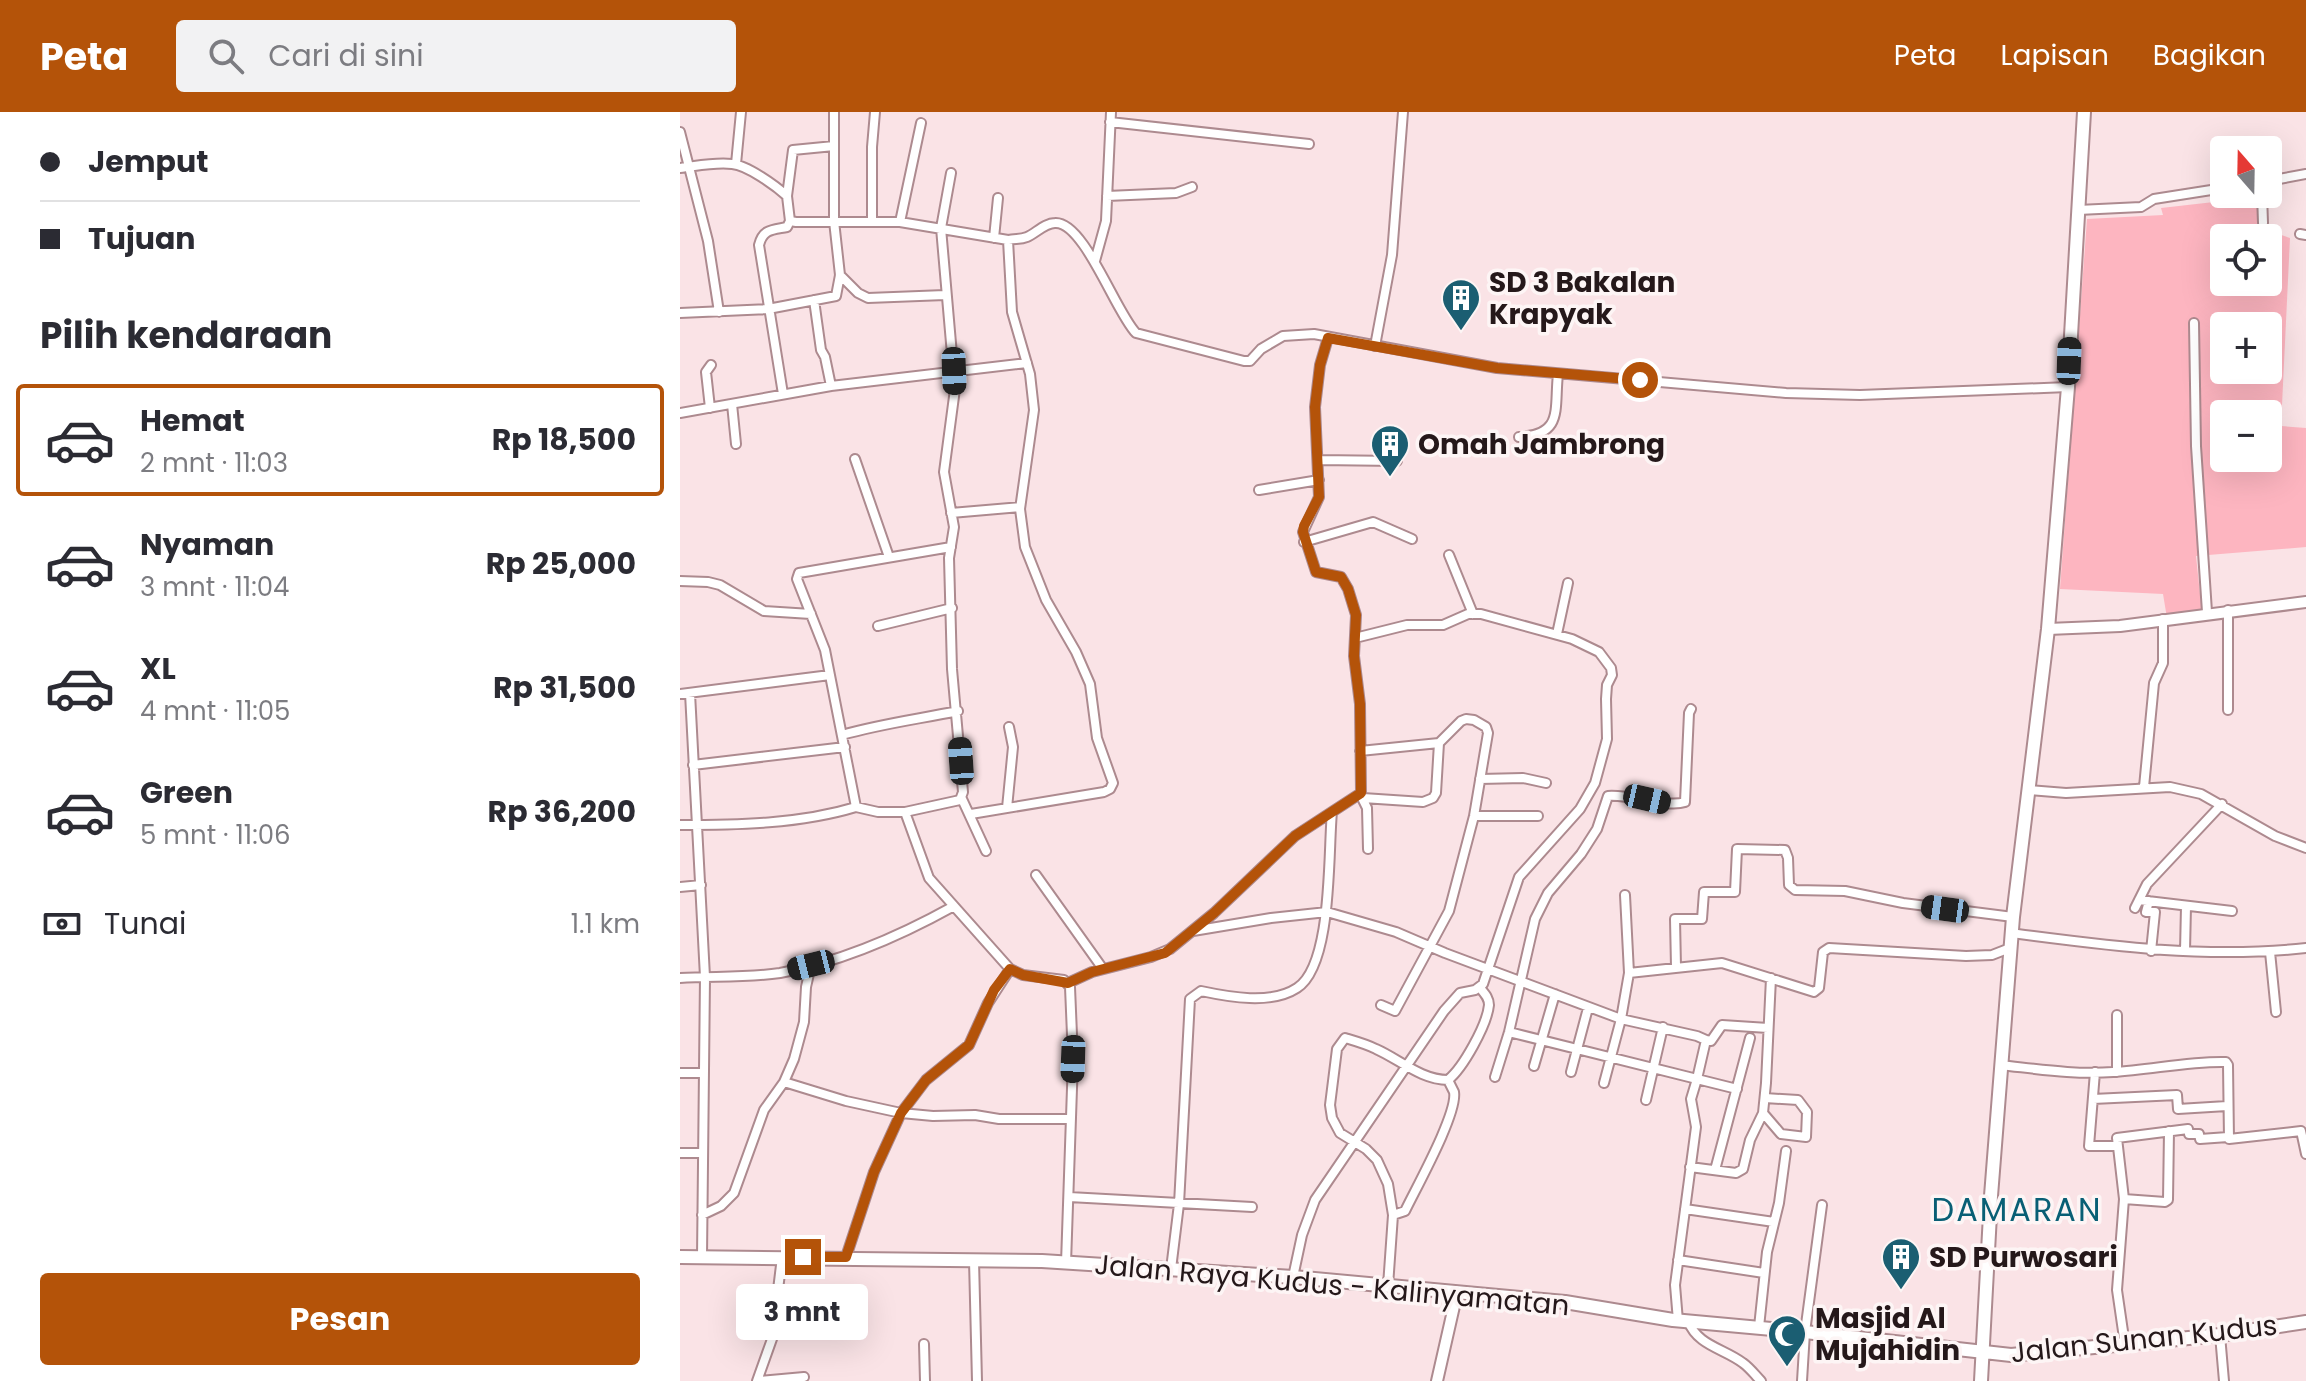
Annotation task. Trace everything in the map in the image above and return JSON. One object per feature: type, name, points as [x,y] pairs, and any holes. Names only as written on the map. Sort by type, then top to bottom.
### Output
[{"type":"main road","points":[[1981,1381],[2000,1065],[2011,933],[2048,629],[2068,387],[2084,112]]},
{"type":"main road","name":"Jalan Raya Kudus - Kalinyamatan","points":[[680,1257],[846,1257],[1066,1263],[1293,1277],[1565,1302],[1683,1321],[1982,1352]]},
{"type":"main road","name":"Jalan Sunan Kudus","points":[[1982,1352],[2025,1354],[2125,1345],[2306,1322]]},
{"type":"street","points":[[736,164],[741,112]]},
{"type":"street","points":[[680,313],[768,309],[836,296],[840,275],[834,221],[834,112]]},
{"type":"street","points":[[872,222],[875,112]]},
{"type":"street","points":[[1375,346],[1392,255],[1403,112]]},
{"type":"street","points":[[1095,261],[1105,230],[1110,117],[1309,144]]},
{"type":"street","points":[[900,222],[921,123]]},
{"type":"street","points":[[680,132],[684,168],[708,241],[719,312]]},
{"type":"street","points":[[783,394],[759,245],[766,231],[787,227],[790,221],[787,196],[793,150],[834,146]]},
{"type":"street","points":[[684,168],[736,164],[787,196]]},
{"type":"street","points":[[951,173],[941,228],[955,389],[944,472],[954,527],[951,547],[952,669],[958,711],[962,799],[986,851]]},
{"type":"street","points":[[2282,178],[2306,174]]},
{"type":"street","points":[[1107,196],[1176,193],[1192,187]]},
{"type":"street","points":[[2078,210],[2141,207],[2154,199],[2210,190]]},
{"type":"street","points":[[994,238],[998,198]]},
{"type":"street","points":[[2262,208],[2263,223]]},
{"type":"street","points":[[790,221],[900,222],[1008,240],[1024,238],[1058,223],[1067,226],[1095,261],[1116,303],[1136,333],[1244,361],[1250,361],[1261,349],[1283,336],[1314,334],[1469,364],[1786,393],[1860,395],[2068,387]]},
{"type":"street","points":[[971,814],[1104,792],[1113,783],[1097,738],[1090,684],[1076,652],[1046,600],[1025,547],[1020,507],[1034,410],[1027,363],[1012,312],[1008,240]]},
{"type":"street","points":[[840,275],[858,293],[868,298],[945,295]]},
{"type":"street","points":[[814,300],[821,350],[831,386]]},
{"type":"street","points":[[2194,323],[2196,446],[2207,612]]},
{"type":"street","points":[[1328,338],[1320,365],[1315,407],[1319,460],[1317,504],[1304,526],[1304,542],[1316,572],[1341,577],[1345,581],[1356,615],[1354,656],[1359,691],[1362,796],[1369,822],[1368,849]]},
{"type":"street","points":[[680,413],[831,386],[1027,363]]},
{"type":"street","points":[[710,408],[706,372],[711,365]]},
{"type":"street","points":[[1519,437],[1545,434],[1552,425],[1558,374]]},
{"type":"street","points":[[732,404],[736,444]]},
{"type":"street","points":[[855,459],[889,557]]},
{"type":"street","points":[[1319,460],[1397,461]]},
{"type":"street","points":[[1259,490],[1319,480]]},
{"type":"street","points":[[951,513],[1020,507]]},
{"type":"street","points":[[1304,542],[1373,522],[1412,539]]},
{"type":"street","points":[[856,807],[821,635],[799,589],[799,573],[951,547]]},
{"type":"street","points":[[1449,555],[1473,614]]},
{"type":"street","points":[[680,581],[720,585],[764,611],[811,614]]},
{"type":"street","points":[[1557,634],[1568,583]]},
{"type":"street","points":[[2048,629],[2120,626],[2207,612],[2306,602]]},
{"type":"street","points":[[878,626],[952,608]]},
{"type":"street","points":[[2228,610],[2228,710]]},
{"type":"street","points":[[1355,638],[1407,625],[1443,625],[1473,614],[1557,634],[1599,652],[1611,668],[1612,675],[1607,685],[1605,752],[1595,783],[1580,809],[1519,877],[1480,988]]},
{"type":"street","points":[[2144,787],[2154,683],[2163,663],[2163,619]]},
{"type":"street","points":[[702,1257],[705,977],[693,765],[685,693],[830,675]]},
{"type":"street","points":[[1495,1077],[1509,1032],[1535,919],[1548,893],[1581,854],[1597,829],[1606,798],[1611,795],[1669,804],[1685,802],[1691,709]]},
{"type":"street","points":[[842,735],[883,724],[903,723],[958,711]]},
{"type":"street","points":[[1360,751],[1439,743],[1461,721],[1482,723],[1488,733],[1474,816],[1449,911],[1395,1011],[1381,1005]]},
{"type":"street","points":[[1007,808],[1013,747],[1009,727]]},
{"type":"street","points":[[905,812],[929,878],[1010,969],[1023,975],[1068,983],[1103,969],[1165,953],[1283,846],[1332,812],[1362,796],[1423,802],[1433,798],[1436,793],[1439,743]]},
{"type":"street","points":[[693,765],[845,747]]},
{"type":"street","points":[[1480,779],[1523,778],[1546,783]]},
{"type":"street","points":[[2029,790],[2066,793],[2170,787],[2201,794],[2265,831],[2306,848]]},
{"type":"street","points":[[680,825],[786,821],[831,815],[856,807],[878,812],[905,812],[962,799]]},
{"type":"street","points":[[2222,804],[2147,884],[2137,904],[2149,901],[2232,911]]},
{"type":"street","points":[[1171,1269],[1179,1204],[1190,999],[1201,991],[1229,997],[1269,997],[1298,988],[1315,964],[1327,912],[1332,812]]},
{"type":"street","points":[[1474,816],[1538,816]]},
{"type":"street","points":[[1676,967],[1675,919],[1702,919],[1704,892],[1735,892],[1737,849],[1785,850],[1789,885],[1795,890],[1845,891],[1903,903],[2013,917]]},
{"type":"street","points":[[1036,875],[1103,969]]},
{"type":"street","points":[[680,887],[701,885]]},
{"type":"street","points":[[1604,1083],[1629,973],[1625,895]]},
{"type":"street","points":[[2149,901],[2146,912],[2155,912],[2151,951]]},
{"type":"street","points":[[680,978],[780,973],[811,965],[859,950],[954,906]]},
{"type":"street","points":[[2185,951],[2186,906]]},
{"type":"street","points":[[1192,931],[1327,912],[1396,932],[1621,1019],[1711,1041],[1722,1025],[1768,1028]]},
{"type":"street","points":[[2011,933],[2151,951],[2270,952],[2306,948]]},
{"type":"street","points":[[1629,973],[1722,963],[1816,992],[1823,952],[1829,948],[1966,956],[1992,955],[2010,948]]},
{"type":"street","points":[[2270,952],[2276,1012]]},
{"type":"street","points":[[702,1215],[721,1206],[734,1193],[764,1110],[784,1082],[804,1022],[811,965]]},
{"type":"street","points":[[846,1257],[874,1172],[901,1113],[926,1080],[969,1045],[994,990],[1010,969]]},
{"type":"street","points":[[1690,1167],[1741,1172],[1750,1140],[1763,1113],[1771,978]]},
{"type":"street","points":[[1066,1263],[1072,1012],[1068,983]]},
{"type":"street","points":[[1293,1277],[1302,1235],[1315,1200],[1454,998],[1460,993],[1480,988]]},
{"type":"street","points":[[1388,1286],[1393,1215],[1388,1184],[1382,1166],[1372,1154],[1340,1133],[1332,1118],[1330,1105],[1337,1049],[1345,1038],[1375,1048],[1431,1077],[1448,1080],[1475,1041],[1488,1009],[1489,1002],[1480,988]]},
{"type":"street","points":[[1534,1066],[1555,994]]},
{"type":"street","points":[[1571,1072],[1588,1008]]},
{"type":"street","points":[[2117,1015],[2117,1072]]},
{"type":"street","points":[[1646,1100],[1663,1027]]},
{"type":"street","points":[[1509,1032],[1737,1089]]},
{"type":"street","points":[[1715,1170],[1750,1038]]},
{"type":"street","points":[[1706,1040],[1691,1099],[1696,1127],[1675,1285],[1683,1321],[1691,1330],[1703,1341],[1743,1363],[1761,1381]]},
{"type":"street","points":[[2000,1065],[2065,1073],[2117,1072],[2226,1062],[2228,1137]]},
{"type":"street","points":[[2095,1072],[2089,1146],[2117,1146]]},
{"type":"street","points":[[680,1073],[703,1073]]},
{"type":"street","points":[[1393,1215],[1401,1215],[1405,1211],[1446,1125],[1453,1107],[1454,1092],[1448,1080]]},
{"type":"street","points":[[784,1082],[846,1101],[901,1113],[975,1115],[999,1119],[1071,1119]]},
{"type":"street","points":[[2093,1099],[2177,1095],[2178,1109],[2227,1106]]},
{"type":"street","points":[[1763,1113],[1781,1134],[1806,1137],[1807,1112],[1798,1100],[1765,1098]]},
{"type":"street","points":[[2125,1345],[2117,1290],[2124,1199],[2117,1138],[2188,1129],[2189,1134],[2199,1134],[2200,1139],[2301,1131],[2305,1138],[2306,1154]]},
{"type":"street","points":[[2124,1199],[2168,1200],[2169,1131]]},
{"type":"street","points":[[1759,1327],[1764,1273],[1786,1151]]},
{"type":"street","points":[[680,1153],[702,1153]]},
{"type":"street","points":[[1069,1197],[1252,1207]]},
{"type":"street","points":[[1802,1381],[1805,1332],[1822,1205]]},
{"type":"street","points":[[1685,1209],[1774,1222]]},
{"type":"street","points":[[782,1257],[772,1339],[758,1381],[804,1377]]},
{"type":"street","points":[[974,1260],[977,1381]]},
{"type":"street","points":[[1678,1260],[1764,1273]]},
{"type":"street","points":[[1437,1381],[1457,1293]]},
{"type":"street","points":[[2220,1335],[2224,1381]]},
{"type":"street","points":[[924,1344],[925,1381]]},
{"type":"shaded area","points":[[2210,202],[2210,208],[2258,208],[2258,224],[2210,224],[2210,296],[2282,296],[2282,235],[2290,238],[2282,405],[2282,400],[2210,400],[2210,472],[2282,472],[2282,426],[2306,428],[2306,547],[2196,556],[2202,613],[2167,618],[2163,594],[2060,589],[2087,219],[2163,215],[2161,208]]},
{"type":"place","name":"SD 3 Bakalan Krapyak","points":[[1461,332]]},
{"type":"place","name":"Omah Jambrong","points":[[1390,478]]},
{"type":"place","name":"SD Purwosari","points":[[1901,1291]]},
{"type":"place","name":"Masjid Al Mujahidin","points":[[1787,1368]]},
{"type":"district","name":"DAMARAN","points":[[2017,1209]]},
{"type":"route","points":[[803,1257],[846,1257],[874,1172],[901,1113],[926,1080],[969,1045],[994,990],[1010,969],[1023,975],[1068,983],[1092,972],[1165,953],[1214,913],[1295,836],[1361,793],[1360,704],[1354,656],[1356,615],[1345,581],[1332,574],[1316,572],[1303,532],[1319,497],[1315,407],[1320,365],[1328,338],[1497,368],[1640,380]]}]
